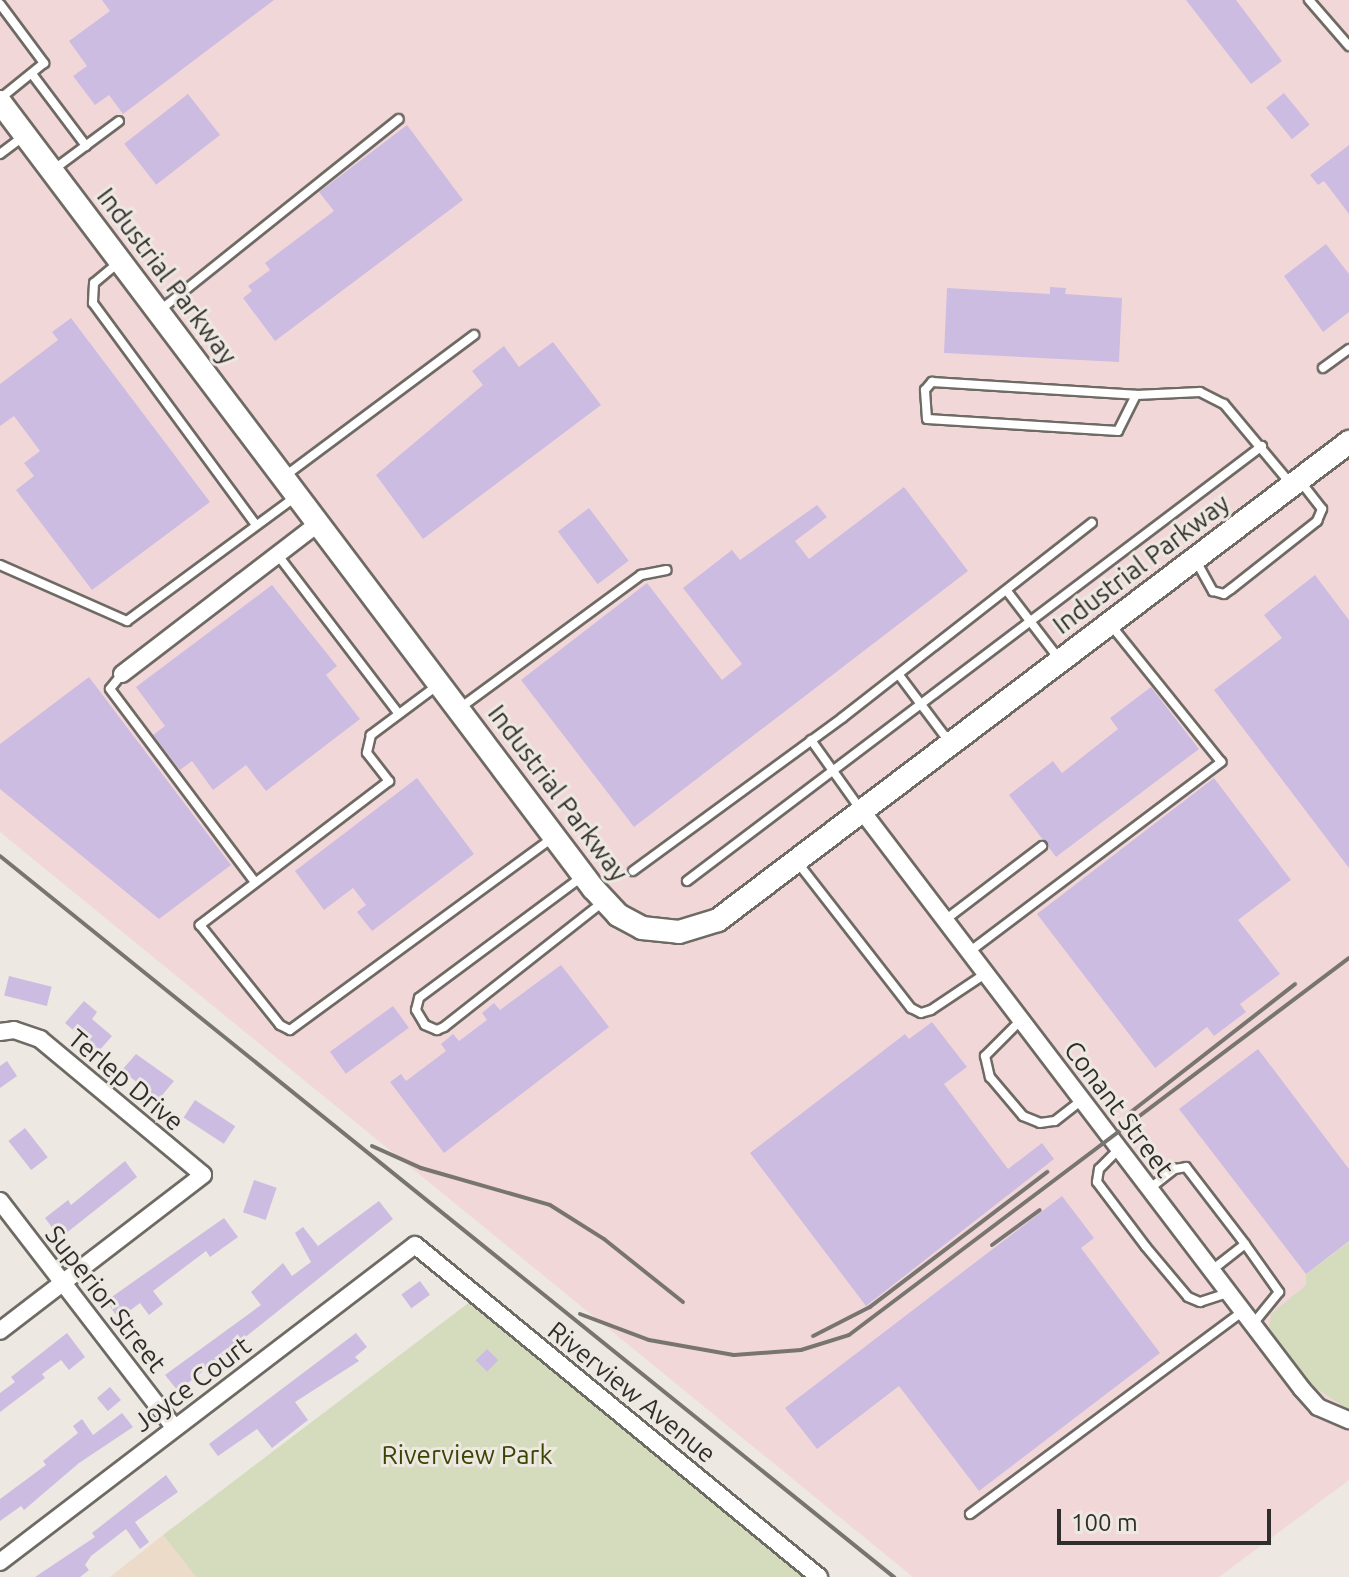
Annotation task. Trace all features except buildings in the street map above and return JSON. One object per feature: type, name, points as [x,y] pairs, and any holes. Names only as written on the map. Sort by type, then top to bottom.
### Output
[{"type":"street","name":"Industrial Parkway","points":[[0,100],[584,876],[604,901],[642,928],[692,931],[718,920],[1349,442]]},
{"type":"street","points":[[122,674],[319,523]]},
{"type":"street","name":"Conant Street","points":[[862,811],[1318,1407],[1349,1420]]},
{"type":"street","name":"Terlep Drive","points":[[7,1031],[40,1039],[203,1175],[63,1282]]},
{"type":"street","name":"Superior Street","points":[[0,1201],[174,1427]]},
{"type":"street","name":"Joyce Court","points":[[0,1562],[415,1245]]},
{"type":"street","name":"Riverview Avenue","points":[[415,1245],[819,1577]]},
{"type":"street","points":[[0,1331],[63,1282]]},
{"type":"lane","points":[[1309,0],[1349,46]]},
{"type":"lane","points":[[0,4],[44,61],[0,100]]},
{"type":"lane","points":[[32,74],[86,146]]},
{"type":"lane","points":[[159,312],[399,119]]},
{"type":"lane","points":[[52,171],[119,121]]},
{"type":"lane","points":[[0,154],[25,135]]},
{"type":"lane","points":[[121,261],[94,283],[93,303],[256,525]]},
{"type":"lane","points":[[284,477],[474,335]]},
{"type":"lane","points":[[1323,368],[1349,349]]},
{"type":"lane","points":[[1136,395],[1118,431],[927,419],[925,390],[932,382],[1136,395],[1200,392],[1224,404],[1322,509],[1317,521],[1224,594],[1213,591],[1195,558]]},
{"type":"lane","points":[[687,881],[1262,446]]},
{"type":"lane","points":[[0,565],[127,621],[298,495]]},
{"type":"lane","points":[[633,871],[899,675],[1092,523]]},
{"type":"lane","points":[[277,554],[399,714]]},
{"type":"lane","points":[[459,709],[641,575],[667,570]]},
{"type":"lane","points":[[1007,591],[1060,660]]},
{"type":"lane","points":[[969,952],[1221,762],[1109,623]]},
{"type":"lane","points":[[122,674],[110,689],[255,882]]},
{"type":"lane","points":[[899,675],[951,743]]},
{"type":"lane","points":[[439,683],[371,735],[367,753],[389,781],[200,925],[280,1025],[290,1030],[555,837]]},
{"type":"lane","points":[[811,740],[862,811]]},
{"type":"lane","points":[[945,920],[1042,846]]},
{"type":"lane","points":[[796,861],[911,1008],[921,1013],[931,1010],[986,974]]},
{"type":"lane","points":[[584,876],[419,998],[416,1010],[425,1025],[437,1030],[444,1027],[604,901]]},
{"type":"lane","points":[[1021,1020],[985,1056],[990,1077],[1023,1116],[1040,1123],[1055,1121],[1082,1100]]},
{"type":"lane","points":[[1119,1149],[1099,1169],[1097,1182],[1146,1247],[1188,1297],[1200,1302],[1229,1293]]},
{"type":"lane","points":[[970,1514],[1279,1293],[1186,1167],[1175,1169],[1149,1189]]},
{"type":"lane","points":[[1212,1271],[1245,1244]]},
{"type":"shaded area","points":[[0,0],[1349,0],[1349,1480],[1219,1577],[913,1577],[0,832]]},
{"type":"shaded area","points":[[163,1535],[196,1577],[110,1577]]},
{"type":"green space","points":[[1349,1242],[1349,1410],[1314,1387],[1269,1328],[1271,1314],[1306,1285],[1306,1274]]},
{"type":"green space","name":"Riverview Park","points":[[471,1301],[804,1577],[196,1577],[163,1535]]},
{"type":"railway","points":[[0,856],[894,1577]]},
{"type":"railway","points":[[580,1314],[649,1340],[734,1355],[801,1350],[849,1335],[1349,958]]},
{"type":"railway","points":[[1127,1115],[1295,984]]},
{"type":"railway","points":[[372,1146],[421,1168],[550,1205],[604,1239],[683,1302]]},
{"type":"railway","points":[[813,1336],[870,1307],[1047,1172]]},
{"type":"railway","points":[[992,1245],[1040,1210]]}]
